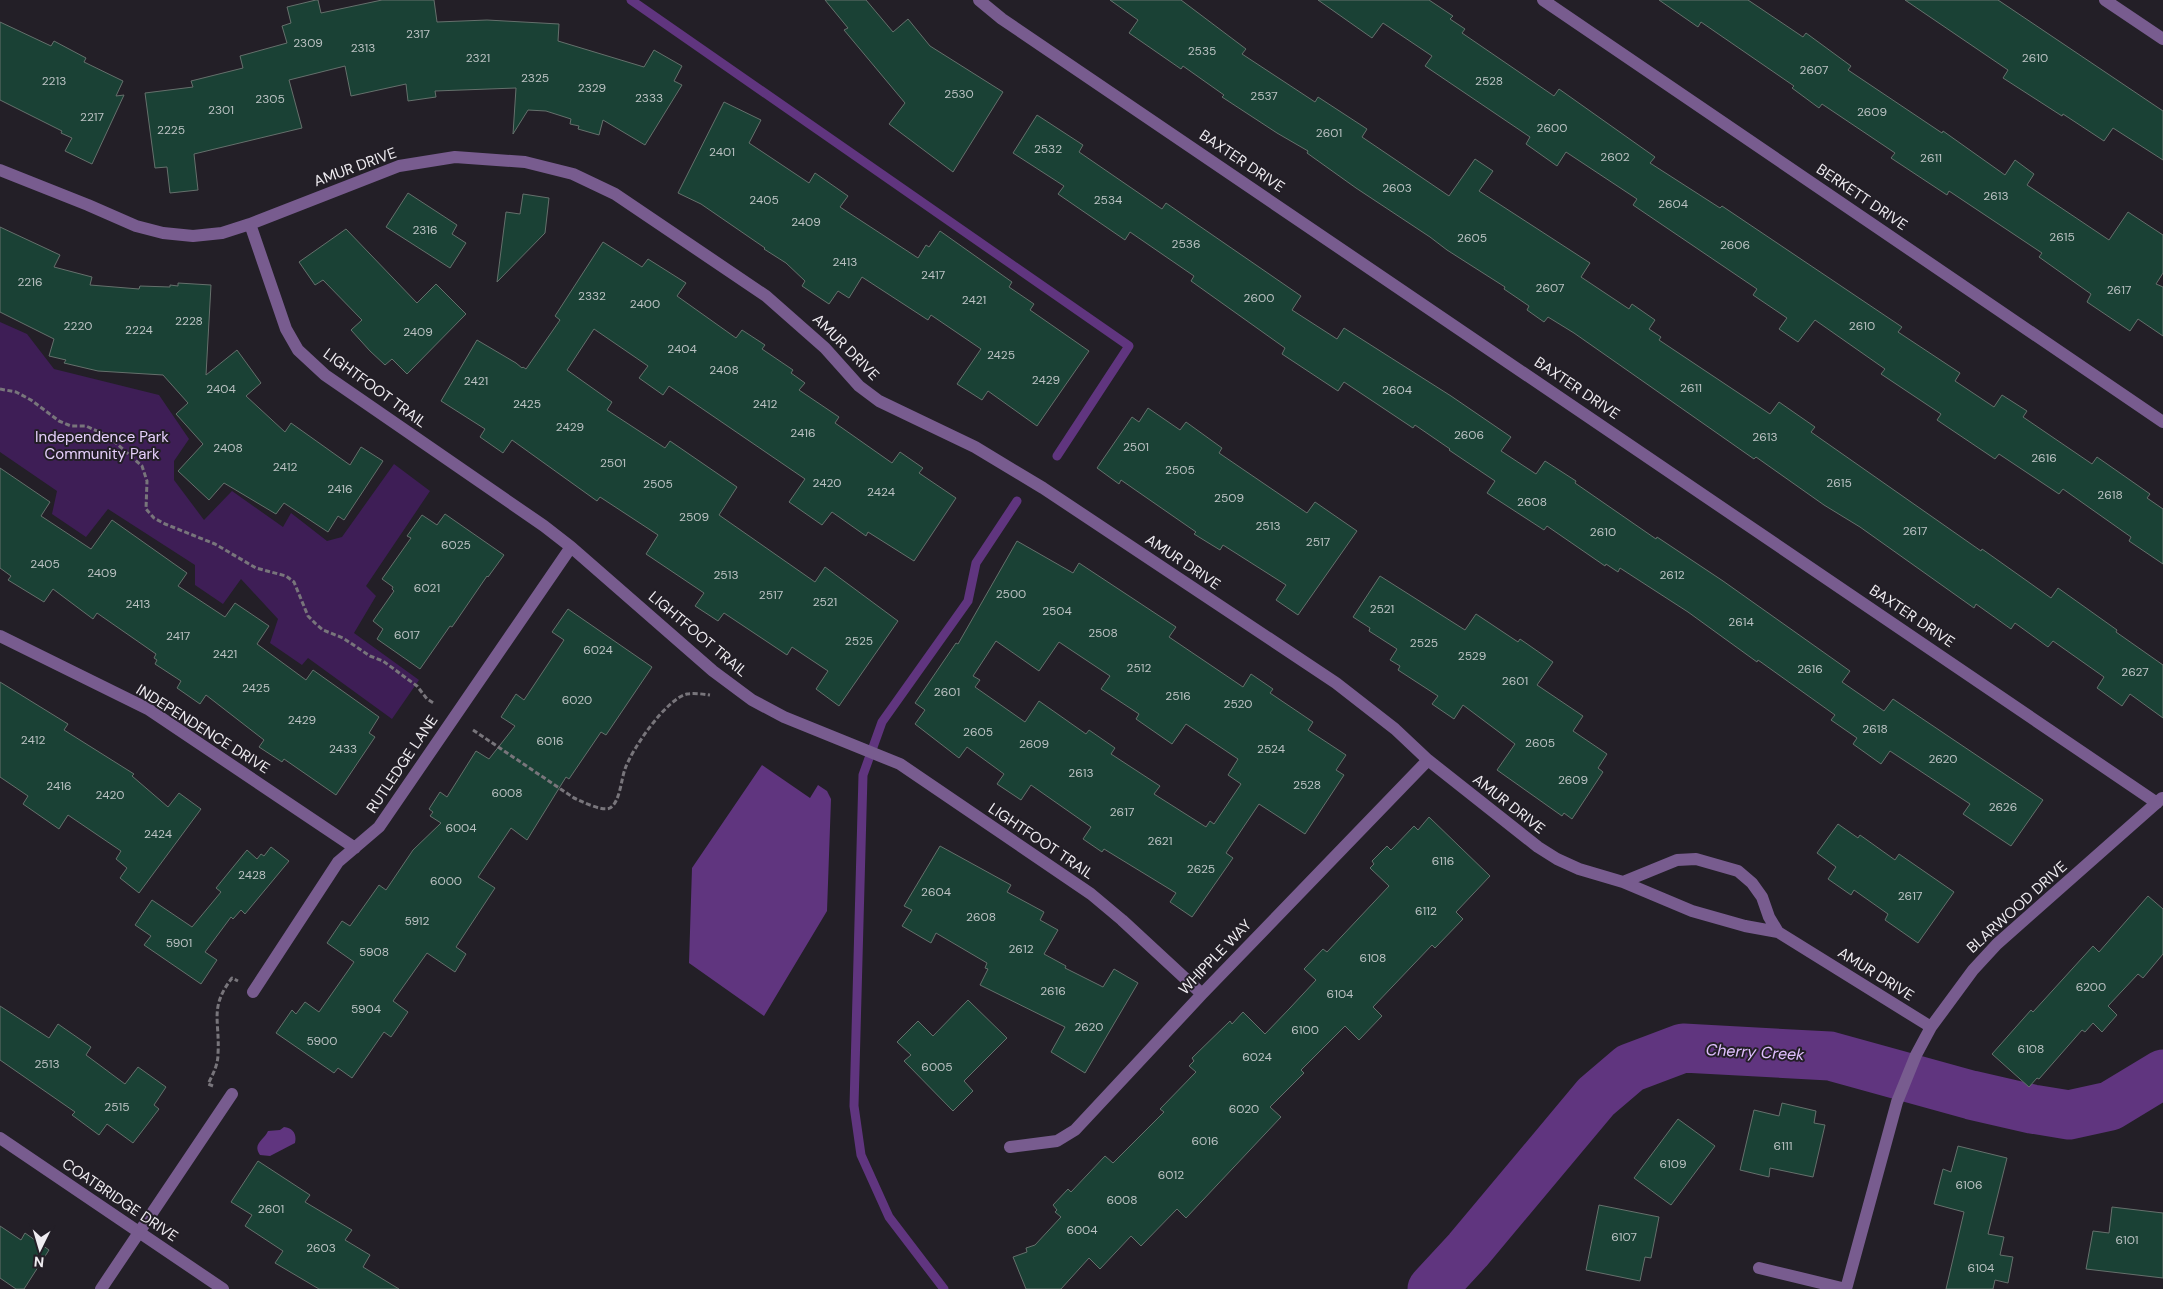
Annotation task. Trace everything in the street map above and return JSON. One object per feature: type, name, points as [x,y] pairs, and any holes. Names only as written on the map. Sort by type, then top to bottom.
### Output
[{"type":"street","name":"BAXTER DRIVE","points":[[979,0],[1002,19],[2160,800]]},
{"type":"street","name":"BERKETT DRIVE","points":[[1543,0],[2163,422]]},
{"type":"street","points":[[2105,0],[2163,39]]},
{"type":"street","name":"AMUR DRIVE","points":[[0,170],[88,204],[136,226],[163,233],[193,236],[222,233],[250,224],[399,166],[455,158],[526,162],[573,174],[615,194],[766,296],[825,348],[859,386],[879,401],[975,447],[1044,488],[1336,683],[1396,729],[1428,760],[1544,851],[1579,869],[1623,882],[1692,911],[1745,926],[1778,932],[1931,1027]]},
{"type":"street","name":"LIGHTFOOT TRAIL","points":[[250,224],[286,329],[298,350],[325,375],[520,508],[571,547],[713,671],[752,700],[784,717],[900,764],[1090,894],[1122,920],[1202,994]]},
{"type":"street","name":"RUTLEDGE LANE","points":[[253,992],[338,862],[379,827],[571,547]]},
{"type":"street","name":"INDEPENDENCE DRIVE","points":[[0,636],[148,709],[355,848]]},
{"type":"street","name":"WHIPPLE WAY","points":[[1010,1147],[1057,1141],[1075,1130],[1202,994],[1428,760]]},
{"type":"street","name":"BLARWOOD DRIVE","points":[[1846,1289],[1897,1102],[1916,1055],[1931,1027],[1973,970],[1997,944],[2160,800]]},
{"type":"street","points":[[1623,882],[1677,860],[1696,859],[1738,871],[1752,882],[1762,896],[1769,917],[1778,932]]},
{"type":"street","points":[[101,1289],[232,1094]]},
{"type":"street","name":"COATBRIDGE DRIVE","points":[[0,1138],[223,1289]]},
{"type":"street","points":[[1758,1268],[1846,1289]]},
{"type":"path","points":[[0,389],[16,392],[31,400],[59,421],[71,426],[86,426],[108,436],[142,466],[147,481],[146,509],[154,518],[215,544],[256,568],[286,576],[294,582],[308,616],[316,624],[323,630],[343,638],[370,656],[383,661],[417,686],[427,699],[434,704]]},
{"type":"path","points":[[473,730],[574,798],[606,810],[615,801],[632,752],[665,709],[675,700],[687,694],[711,695]]},
{"type":"path","points":[[208,1084],[215,1070],[218,1054],[216,1015],[218,1001],[232,978]]},
{"type":"green space","name":"Independence Park Community Park","points":[[0,322],[27,334],[54,369],[159,395],[189,439],[174,461],[174,480],[204,520],[232,491],[283,527],[291,513],[327,541],[342,537],[394,464],[430,491],[366,586],[376,596],[354,633],[419,680],[392,719],[308,658],[302,665],[270,643],[278,619],[241,579],[223,604],[195,585],[195,565],[108,509],[86,537],[52,514],[57,491],[0,452]]},
{"type":"shaded area","points":[[762,765],[810,798],[818,785],[827,791],[831,799],[827,911],[764,1016],[689,963],[692,868]]},
{"type":"shaded area","points":[[284,1127],[294,1132],[295,1143],[270,1156],[260,1155],[257,1148],[258,1145],[268,1131],[280,1130]]},
{"type":"building","points":[[318,0],[321,13],[382,0],[434,0],[437,22],[487,20],[559,24],[558,41],[644,67],[654,50],[682,66],[674,81],[682,85],[645,145],[603,120],[599,135],[578,129],[579,126],[570,124],[571,119],[546,111],[528,110],[513,134],[516,88],[435,91],[436,97],[408,101],[406,84],[351,96],[345,66],[289,80],[302,128],[194,154],[198,190],[170,193],[167,167],[155,168],[145,93],[193,87],[191,81],[243,68],[240,56],[287,43],[282,26],[291,23],[287,7]]},
{"type":"building","points":[[825,0],[866,0],[893,32],[908,19],[930,46],[1003,92],[953,172],[889,124],[905,103],[844,30],[848,28]]},
{"type":"building","points":[[1110,0],[1181,0],[1246,49],[1242,54],[1315,102],[1318,97],[1367,129],[1362,137],[1449,196],[1475,159],[1493,171],[1479,191],[1590,263],[1581,277],[1629,309],[1632,304],[1655,320],[1649,329],[1661,337],[1659,340],[1770,414],[1779,402],[1815,427],[1811,432],[1981,551],[1982,549],[2051,598],[2058,588],[2163,665],[2163,718],[2130,694],[2122,706],[2097,688],[2104,677],[2053,641],[2048,647],[2015,623],[2011,629],[1976,604],[1974,608],[1860,527],[1824,505],[1756,457],[1754,459],[1574,333],[1548,317],[1544,322],[1527,310],[1529,306],[1504,289],[1505,287],[1356,188],[1307,153],[1308,151],[1222,97],[1224,95],[1183,66],[1181,69],[1129,33],[1138,20]]},
{"type":"building","points":[[1318,0],[1429,0],[1453,16],[1450,19],[1465,29],[1462,33],[1554,96],[1559,89],[1655,157],[1650,163],[1720,208],[1722,206],[1902,327],[1898,332],[1960,373],[1955,381],[1994,407],[2002,395],[2027,411],[2023,417],[2092,464],[2097,457],[2150,494],[2147,498],[2163,509],[2163,564],[2129,541],[2131,537],[2063,489],[2059,494],[1999,454],[1995,459],[1937,420],[1941,414],[1881,374],[1885,369],[1815,320],[1798,342],[1779,329],[1787,318],[1753,295],[1757,289],[1633,205],[1637,199],[1566,152],[1557,166],[1526,144],[1530,137],[1425,66],[1432,56],[1383,23],[1372,38]]},
{"type":"building","points":[[1659,0],[1748,0],[1803,37],[1806,33],[1851,66],[1848,70],[1942,133],[1943,131],[2005,175],[2015,160],[2034,174],[2027,185],[2109,240],[2128,212],[2163,235],[2163,273],[2156,284],[2163,287],[2163,336],[2138,319],[2130,331],[2087,302],[2091,294],[2039,257],[2042,253],[1949,191],[1947,195],[1891,158],[1895,153],[1822,104],[1819,108],[1792,88],[1794,86],[1701,22],[1698,27]]},
{"type":"building","points":[[1905,0],[1998,0],[2163,111],[2163,160],[2113,128],[2104,141],[2063,114],[2062,116],[2003,78],[2008,70]]},
{"type":"building","points":[[0,22],[51,46],[54,41],[86,58],[84,62],[123,81],[116,96],[124,95],[92,164],[65,151],[72,138],[61,133],[62,131],[0,100]]},
{"type":"building","points":[[724,102],[761,120],[749,143],[809,183],[815,173],[848,196],[840,207],[918,258],[926,245],[929,247],[940,231],[1012,282],[1009,287],[1034,304],[1030,310],[1089,351],[1037,426],[988,391],[982,400],[957,384],[981,349],[931,315],[928,320],[862,277],[849,298],[838,291],[829,304],[802,286],[805,281],[786,263],[701,204],[678,193]]},
{"type":"building","points":[[1037,115],[1083,145],[1079,152],[1162,209],[1166,203],[1301,296],[1292,310],[1337,339],[1344,328],[1451,396],[1511,437],[1501,451],[1536,474],[1545,461],[1656,539],[1657,537],[1723,581],[1850,671],[1842,682],[1884,711],[1893,699],[2043,800],[2011,846],[1963,814],[1970,804],[1890,751],[1881,764],[1853,744],[1857,738],[1831,720],[1835,715],[1758,660],[1757,662],[1688,612],[1620,568],[1618,572],[1606,564],[1605,566],[1547,526],[1544,530],[1487,493],[1495,481],[1450,449],[1415,425],[1413,428],[1344,382],[1338,391],[1282,354],[1285,348],[1191,281],[1194,276],[1130,232],[1125,240],[1058,194],[1064,186],[1013,153]]},
{"type":"building","points":[[408,193],[457,225],[452,234],[466,243],[450,268],[386,227]]},
{"type":"building","points":[[523,194],[549,198],[545,233],[497,282],[506,212],[520,214]]},
{"type":"building","points":[[0,227],[60,255],[54,267],[92,277],[90,285],[139,289],[140,286],[178,286],[178,283],[211,285],[206,375],[237,350],[261,383],[246,396],[285,432],[291,423],[350,465],[361,447],[383,461],[344,520],[338,516],[328,532],[284,503],[276,514],[224,483],[209,500],[178,471],[203,444],[176,414],[188,403],[163,375],[98,371],[64,363],[66,360],[49,356],[54,339],[0,312]]},
{"type":"building","points":[[346,229],[417,303],[436,284],[466,314],[407,374],[392,359],[385,365],[370,351],[351,330],[362,320],[323,280],[315,285],[299,262]]},
{"type":"building","points":[[603,242],[642,267],[648,259],[686,283],[677,296],[736,338],[742,330],[765,345],[762,349],[793,370],[791,373],[805,383],[799,390],[839,417],[835,423],[892,463],[900,452],[923,468],[919,473],[956,498],[914,561],[868,532],[866,536],[832,512],[822,525],[789,502],[805,479],[669,386],[663,395],[639,378],[648,366],[594,329],[567,370],[612,402],[607,410],[665,448],[670,441],[737,487],[719,515],[815,582],[825,567],[898,621],[839,706],[816,689],[828,671],[792,647],[787,655],[724,613],[718,621],[695,606],[704,593],[646,554],[658,535],[600,497],[597,501],[512,440],[503,453],[480,437],[485,429],[441,401],[477,340],[526,369],[560,320],[555,316]]},
{"type":"building","points":[[1148,408],[1180,430],[1186,422],[1222,448],[1219,453],[1307,513],[1315,502],[1357,531],[1298,615],[1276,600],[1286,585],[1223,545],[1220,550],[1194,534],[1196,532],[1121,480],[1119,484],[1097,468],[1132,417],[1139,422]]},
{"type":"building","points":[[0,468],[50,502],[41,516],[91,549],[112,520],[187,573],[178,586],[225,617],[235,603],[269,626],[257,644],[306,680],[313,670],[379,717],[369,733],[375,737],[336,795],[284,759],[282,762],[259,747],[264,740],[206,695],[200,704],[177,688],[181,681],[155,664],[157,660],[154,658],[156,654],[97,613],[93,619],[53,589],[44,602],[8,580],[11,576],[0,568]]},
{"type":"building","points":[[445,514],[504,555],[420,669],[377,639],[383,629],[373,621],[394,591],[393,587],[382,579],[411,538],[407,536],[422,515],[437,525]]},
{"type":"building","points":[[1017,541],[1073,573],[1079,563],[1176,627],[1169,637],[1243,687],[1251,674],[1273,689],[1270,693],[1313,722],[1308,730],[1346,755],[1336,770],[1344,775],[1305,834],[1259,804],[1226,853],[1233,858],[1192,917],[1170,902],[1176,893],[1104,849],[1102,852],[1083,839],[1091,827],[1031,785],[1021,800],[997,784],[1004,774],[967,747],[959,758],[915,724],[925,710],[915,703],[956,643],[958,644]],"holes":[[[996,641],[1039,671],[1059,642],[1110,676],[1101,689],[1139,714],[1136,719],[1172,744],[1186,724],[1238,759],[1228,775],[1241,784],[1214,824],[1210,821],[1206,827],[1154,794],[1160,786],[1111,754],[1115,748],[1089,730],[1086,734],[1039,701],[1025,722],[975,687],[980,680],[973,676]]]},
{"type":"building","points":[[1380,576],[1465,630],[1476,614],[1518,642],[1520,639],[1553,662],[1537,685],[1583,716],[1573,731],[1607,754],[1598,768],[1603,772],[1572,819],[1564,813],[1562,816],[1497,770],[1515,744],[1463,705],[1454,719],[1432,704],[1438,696],[1398,670],[1400,666],[1390,660],[1397,649],[1369,631],[1370,628],[1353,617]]},
{"type":"building","points":[[568,609],[652,667],[606,735],[601,732],[569,779],[566,777],[527,840],[511,828],[478,877],[495,888],[456,947],[466,954],[455,972],[427,953],[393,1001],[408,1012],[391,1037],[384,1032],[352,1078],[338,1068],[334,1073],[276,1033],[292,1010],[296,1014],[305,1002],[319,1012],[354,962],[327,943],[342,921],[350,926],[379,885],[386,890],[413,850],[441,823],[430,816],[433,812],[429,809],[440,792],[447,797],[476,751],[489,759],[515,726],[501,717],[516,694],[524,700],[564,640],[552,632]]},
{"type":"building","points":[[0,682],[68,724],[64,730],[134,774],[132,776],[168,807],[179,793],[201,809],[139,893],[120,878],[127,868],[116,859],[121,851],[68,815],[59,829],[23,804],[28,796],[0,777]]},
{"type":"building","points":[[1429,817],[1490,876],[1456,912],[1463,919],[1435,948],[1432,945],[1373,1007],[1382,1016],[1359,1040],[1345,1026],[1301,1070],[1304,1073],[1270,1107],[1281,1117],[1186,1218],[1177,1209],[1141,1246],[1131,1236],[1100,1269],[1089,1258],[1061,1289],[1026,1289],[1013,1257],[1027,1252],[1026,1248],[1035,1245],[1061,1217],[1055,1212],[1057,1210],[1053,1205],[1068,1189],[1071,1192],[1105,1156],[1113,1163],[1164,1112],[1160,1109],[1196,1072],[1189,1066],[1194,1061],[1192,1058],[1230,1021],[1232,1024],[1243,1012],[1265,1034],[1316,980],[1304,969],[1323,949],[1327,952],[1389,886],[1370,868],[1374,864],[1372,861],[1387,846],[1391,850],[1414,826],[1418,830]]},
{"type":"building","points":[[1838,824],[1858,838],[1860,835],[1895,860],[1899,854],[1954,892],[1918,943],[1885,920],[1888,914],[1854,890],[1851,895],[1828,879],[1836,867],[1817,853]]},
{"type":"building","points":[[940,846],[1011,885],[1007,892],[1044,912],[1040,920],[1058,930],[1044,954],[1066,966],[1065,968],[1103,987],[1114,969],[1138,983],[1085,1073],[1051,1052],[1065,1027],[980,985],[988,969],[985,968],[987,963],[936,933],[931,943],[902,926],[912,910],[904,906]]},
{"type":"building","points":[[271,847],[289,861],[245,914],[241,910],[233,919],[231,917],[205,952],[217,960],[201,984],[144,945],[151,936],[135,925],[152,900],[192,927],[221,892],[216,888],[247,850],[257,859],[261,854],[264,856]]},
{"type":"building","points":[[2148,896],[2163,909],[2163,954],[2143,978],[2138,974],[2108,1006],[2117,1015],[2102,1032],[2093,1023],[2085,1032],[2082,1030],[2039,1079],[2037,1078],[2029,1087],[1992,1054],[2031,1010],[2033,1012],[2093,946],[2099,952]]},
{"type":"building","points":[[968,1000],[1007,1038],[964,1081],[973,1091],[953,1111],[904,1061],[911,1055],[897,1042],[918,1021],[933,1036]]},
{"type":"building","points":[[0,1006],[49,1038],[58,1024],[91,1047],[86,1055],[125,1084],[138,1067],[166,1087],[154,1105],[159,1109],[133,1143],[107,1124],[99,1135],[72,1115],[75,1112],[0,1060]]},
{"type":"building","points":[[1782,1103],[1816,1111],[1814,1123],[1825,1125],[1813,1177],[1770,1168],[1769,1177],[1740,1170],[1754,1110],[1779,1116]]},
{"type":"building","points":[[1678,1119],[1715,1146],[1671,1205],[1634,1178]]},
{"type":"building","points":[[1958,1146],[2007,1158],[1988,1234],[2004,1237],[2000,1255],[2013,1257],[2008,1283],[1995,1280],[1993,1289],[1946,1289],[1964,1212],[1934,1204],[1943,1169],[1951,1172]]},
{"type":"building","points":[[258,1161],[310,1195],[305,1202],[352,1230],[345,1240],[370,1255],[363,1267],[399,1289],[319,1289],[275,1263],[283,1251],[245,1226],[252,1215],[231,1202]]},
{"type":"building","points":[[1599,1205],[1659,1217],[1651,1258],[1645,1257],[1640,1281],[1586,1270]]},
{"type":"building","points":[[2112,1207],[2163,1213],[2163,1278],[2086,1269],[2093,1231],[2109,1233]]},
{"type":"building","points":[[0,1226],[21,1240],[25,1233],[49,1250],[24,1289],[16,1289],[0,1278]]},
{"type":"waterway","points":[[631,0],[1129,346],[1057,456]]},
{"type":"waterway","points":[[944,1289],[889,1217],[861,1155],[854,1106],[863,775],[882,722],[968,601],[976,563],[1017,501]]},
{"type":"waterway","name":"Cherry Creek","points":[[1432,1289],[1468,1250],[1596,1097],[1630,1068],[1683,1048],[1830,1056],[1971,1095],[2032,1109],[2069,1115],[2110,1106],[2163,1074]]}]
